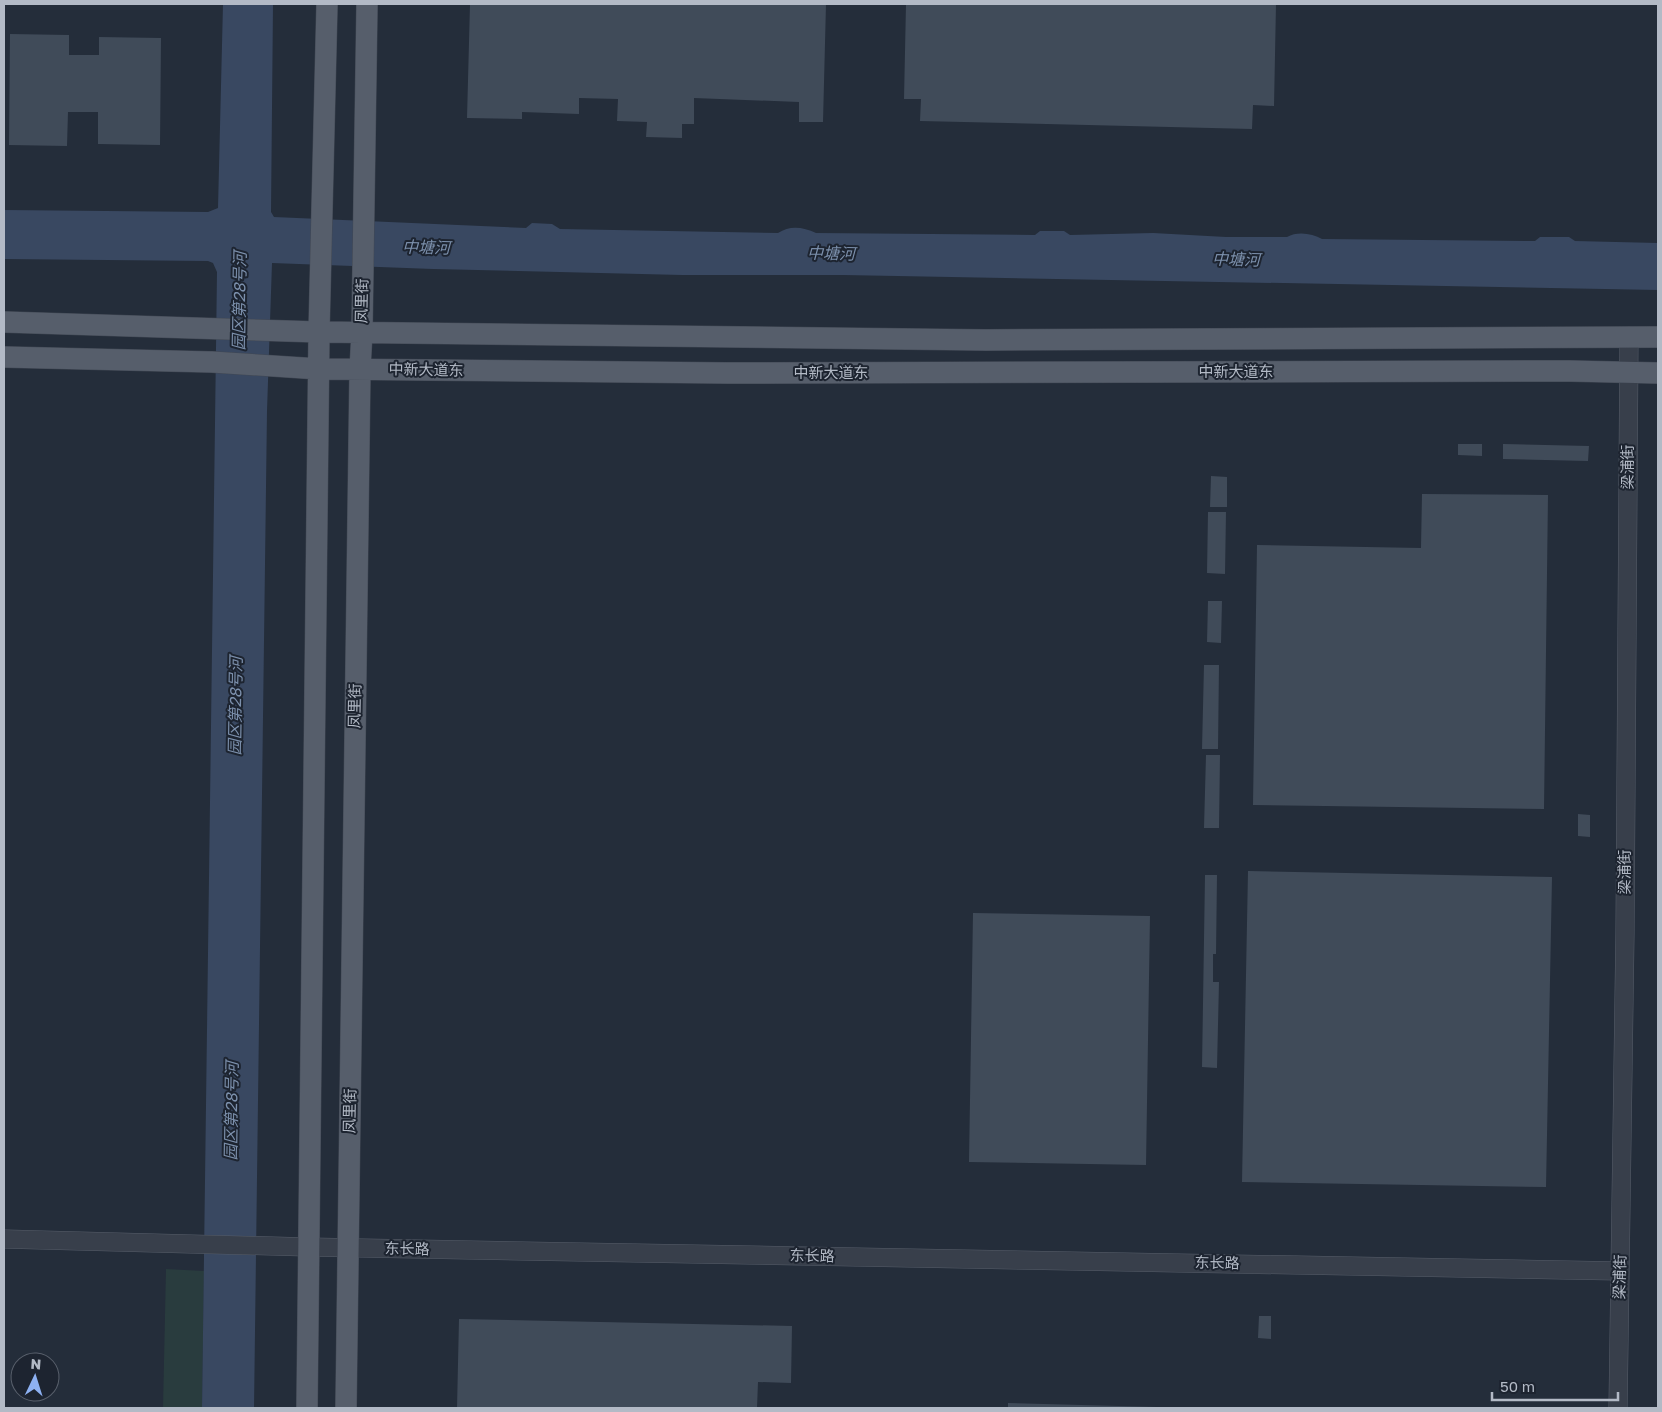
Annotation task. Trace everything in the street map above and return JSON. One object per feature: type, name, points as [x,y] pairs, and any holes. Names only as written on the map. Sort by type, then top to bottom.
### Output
[{"type":"main road","points":[[307,1408],[319,332],[327,4]]},
{"type":"main road","name":"凤里街","points":[[346,1408],[360,369],[367,4]]},
{"type":"main road","points":[[4,322],[319,332],[986,340],[1658,337]]},
{"type":"main road","name":"中新大道东","points":[[4,357],[212,362],[319,369],[727,373],[1560,370],[1658,373]]},
{"type":"street","name":"梁浦街","points":[[1618,1408],[1625,922],[1629,336]]},
{"type":"street","name":"东长路","points":[[4,1239],[348,1248],[1620,1271]]},
{"type":"shaded area","points":[[166,1269],[204,1271],[202,1408],[163,1408]]},
{"type":"water","points":[[223,4],[273,4],[271,212],[274,217],[526,228],[532,223],[552,224],[560,229],[778,233],[783,230],[797,228],[816,233],[1035,235],[1040,231],[1064,231],[1070,235],[1153,233],[1226,237],[1287,237],[1300,233],[1314,235],[1322,239],[1535,241],[1540,237],[1569,237],[1575,241],[1658,243],[1658,290],[843,275],[682,275],[272,263],[267,411],[254,1408],[202,1408],[217,272],[213,263],[208,261],[4,259],[4,210],[208,212],[218,208]]},
{"type":"building","points":[[470,4],[826,4],[823,122],[799,122],[799,102],[694,98],[694,124],[682,124],[682,138],[646,137],[647,122],[617,121],[618,99],[579,98],[579,114],[522,112],[522,119],[467,118]]},
{"type":"building","points":[[906,4],[1276,4],[1274,106],[1253,105],[1252,129],[920,121],[921,99],[904,99]]},
{"type":"building","points":[[10,34],[69,35],[69,55],[99,55],[99,37],[161,38],[160,145],[98,144],[98,112],[68,112],[67,146],[9,145]]},
{"type":"building","points":[[1458,444],[1482,444],[1482,456],[1458,455]]},
{"type":"building","points":[[1503,444],[1589,446],[1588,461],[1503,459]]},
{"type":"building","points":[[1211,476],[1227,477],[1227,507],[1210,507]]},
{"type":"building","points":[[1422,494],[1548,495],[1544,809],[1253,805],[1257,545],[1421,548]]},
{"type":"building","points":[[1208,512],[1226,512],[1225,574],[1207,573]]},
{"type":"building","points":[[1208,601],[1222,601],[1221,643],[1207,642]]},
{"type":"building","points":[[1204,665],[1219,665],[1218,749],[1202,749]]},
{"type":"building","points":[[1206,755],[1220,755],[1219,828],[1204,828]]},
{"type":"building","points":[[1578,814],[1590,815],[1590,837],[1578,836]]},
{"type":"building","points":[[1248,871],[1552,877],[1546,1187],[1242,1182]]},
{"type":"building","points":[[1205,875],[1217,875],[1216,954],[1213,954],[1213,982],[1219,982],[1217,1068],[1202,1067]]},
{"type":"building","points":[[973,913],[1150,916],[1146,1165],[969,1162]]},
{"type":"building","points":[[1259,1316],[1271,1316],[1271,1339],[1258,1338]]},
{"type":"building","points":[[459,1319],[792,1326],[791,1383],[758,1382],[757,1408],[457,1408]]},
{"type":"building","points":[[1008,1403],[1157,1407],[1157,1408],[1008,1408]]},
{"type":"water label","name":"中塘河","points":[[426,247]]},
{"type":"water label","name":"中塘河","points":[[831,253]]},
{"type":"water label","name":"中塘河","points":[[1236,259]]},
{"type":"water label","name":"园区第28号河","points":[[239,301]]},
{"type":"water label","name":"园区第28号河","points":[[235,706]]},
{"type":"water label","name":"园区第28号河","points":[[231,1111]]}]
